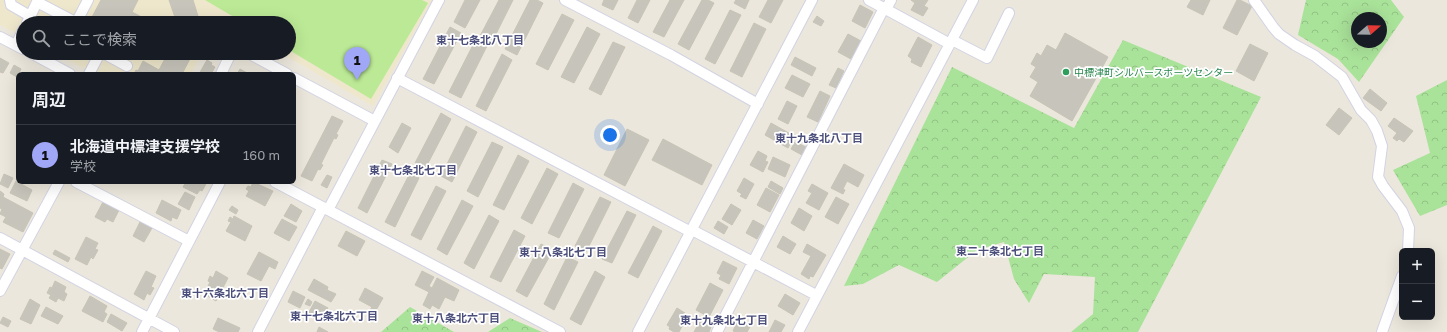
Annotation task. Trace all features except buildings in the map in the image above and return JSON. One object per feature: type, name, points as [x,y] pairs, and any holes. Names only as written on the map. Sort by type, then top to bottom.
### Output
[{"type":"street","points":[[10,0],[11,5],[24,16]]},
{"type":"street","points":[[80,16],[88,0]]},
{"type":"street","points":[[258,332],[439,0]]},
{"type":"street","points":[[565,0],[671,55],[758,104]]},
{"type":"street","points":[[638,332],[812,0]]},
{"type":"street","points":[[869,0],[951,42],[987,58],[1009,13]]},
{"type":"street","points":[[716,332],[891,0]]},
{"type":"street","points":[[798,332],[816,295],[973,0]]},
{"type":"street","points":[[1254,0],[1279,34],[1315,56],[1342,77],[1361,110],[1371,120],[1378,131],[1382,146],[1378,177],[1383,186],[1402,210],[1409,228],[1408,248]]},
{"type":"street","points":[[30,16],[38,1],[55,16]]},
{"type":"street","points":[[0,37],[16,45]]},
{"type":"street","points":[[44,60],[66,72]]},
{"type":"street","points":[[91,72],[97,60]]},
{"type":"street","points":[[115,60],[127,66]]},
{"type":"street","points":[[222,72],[228,60]]},
{"type":"street","points":[[261,60],[283,72]]},
{"type":"street","points":[[397,78],[816,295]]},
{"type":"street","points":[[296,79],[371,119]]},
{"type":"street","points":[[0,291],[58,184]]},
{"type":"street","points":[[80,184],[189,241]]},
{"type":"street","points":[[142,332],[219,184]]},
{"type":"street","points":[[279,184],[560,332]]},
{"type":"street","points":[[0,238],[174,332]]},
{"type":"street","points":[[1382,332],[1399,284]]},
{"type":"shaded area","points":[[0,0],[432,0],[373,106],[293,60],[296,60],[296,16],[16,16],[16,33],[0,25]]},
{"type":"shaded area","points":[[67,60],[198,60],[192,72],[90,72]]},
{"type":"green space","points":[[205,0],[422,0],[428,3],[371,99],[296,54],[296,16],[232,16]]},
{"type":"green space","points":[[1306,0],[1391,0],[1404,17],[1387,42],[1387,12],[1351,12],[1351,48],[1383,48],[1359,82],[1338,59],[1298,35]]},
{"type":"green space","points":[[1123,40],[1261,97],[1138,332],[1071,332],[1093,314],[1095,277],[1044,274],[1029,303],[1014,279],[1004,242],[977,250],[937,282],[899,265],[863,284],[844,286],[952,67],[1074,128]]},
{"type":"green space","points":[[1447,80],[1447,205],[1420,216],[1393,170],[1430,153],[1416,96]]},
{"type":"green space","points":[[410,307],[454,332],[381,332]]},
{"type":"green space","points":[[510,318],[542,332],[488,332]]},
{"type":"place","name":"中標津町シルバースポーツセンター","points":[[1066,72]]},
{"type":"place","name":"北海道中標津支援学校","points":[[357,80]]},
{"type":"district","name":"東十七条北八丁目","points":[[480,40]]},
{"type":"district","name":"東十九条北八丁目","points":[[819,138]]},
{"type":"district","name":"東十七条北七丁目","points":[[413,170]]},
{"type":"district","name":"東二十条北七丁目","points":[[1000,251]]},
{"type":"district","name":"東十八条北七丁目","points":[[563,252]]},
{"type":"district","name":"東十六条北六丁目","points":[[225,293]]},
{"type":"district","name":"東十七条北六丁目","points":[[334,316]]},
{"type":"district","name":"東十八条北六丁目","points":[[456,318]]},
{"type":"district","name":"東十九条北七丁目","points":[[724,320]]}]
